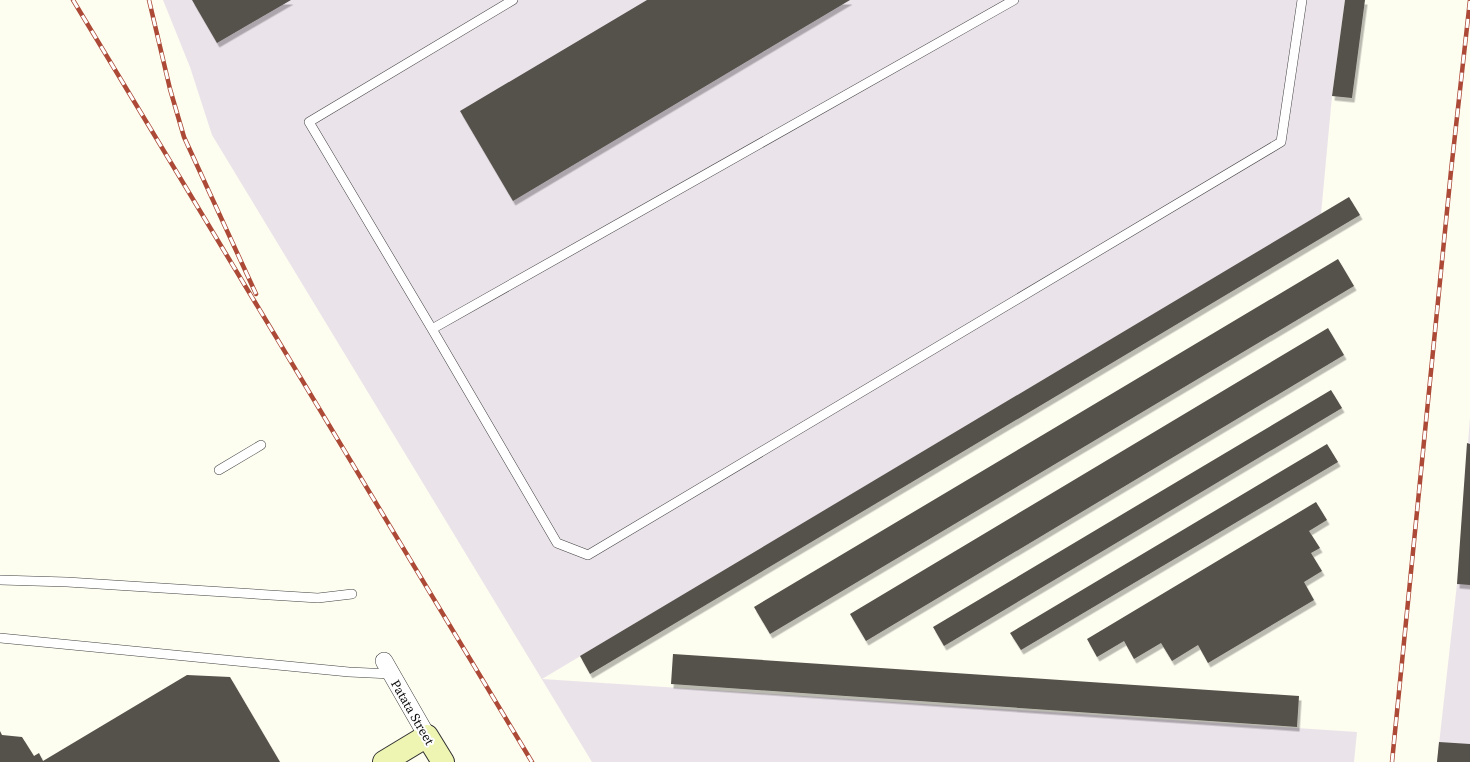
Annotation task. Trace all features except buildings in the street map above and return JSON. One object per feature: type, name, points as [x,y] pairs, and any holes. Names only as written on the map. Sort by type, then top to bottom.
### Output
[{"type":"street","name":"Patata Street","points":[[387,668],[443,762]]},
{"type":"street","points":[[384,762],[427,736]]},
{"type":"lane","points":[[513,0],[309,122],[557,543],[588,555],[1281,142],[1302,0]]},
{"type":"lane","points":[[432,329],[1014,0]]},
{"type":"lane","points":[[218,470],[261,445]]},
{"type":"lane","points":[[0,580],[67,582],[318,598],[352,594]]},
{"type":"lane","points":[[0,638],[349,672],[387,668]]},
{"type":"shaded area","points":[[163,0],[1345,0],[1332,96],[1321,214],[542,679],[1357,732],[1354,762],[592,762],[212,135],[190,67]]},
{"type":"shaded area","points":[[1470,418],[1470,762],[1437,762],[1457,584]]},
{"type":"railway","points":[[73,0],[532,762]]},
{"type":"railway","points":[[149,0],[170,89],[184,137],[256,294]]},
{"type":"railway","points":[[1392,762],[1451,171],[1470,0]]}]
